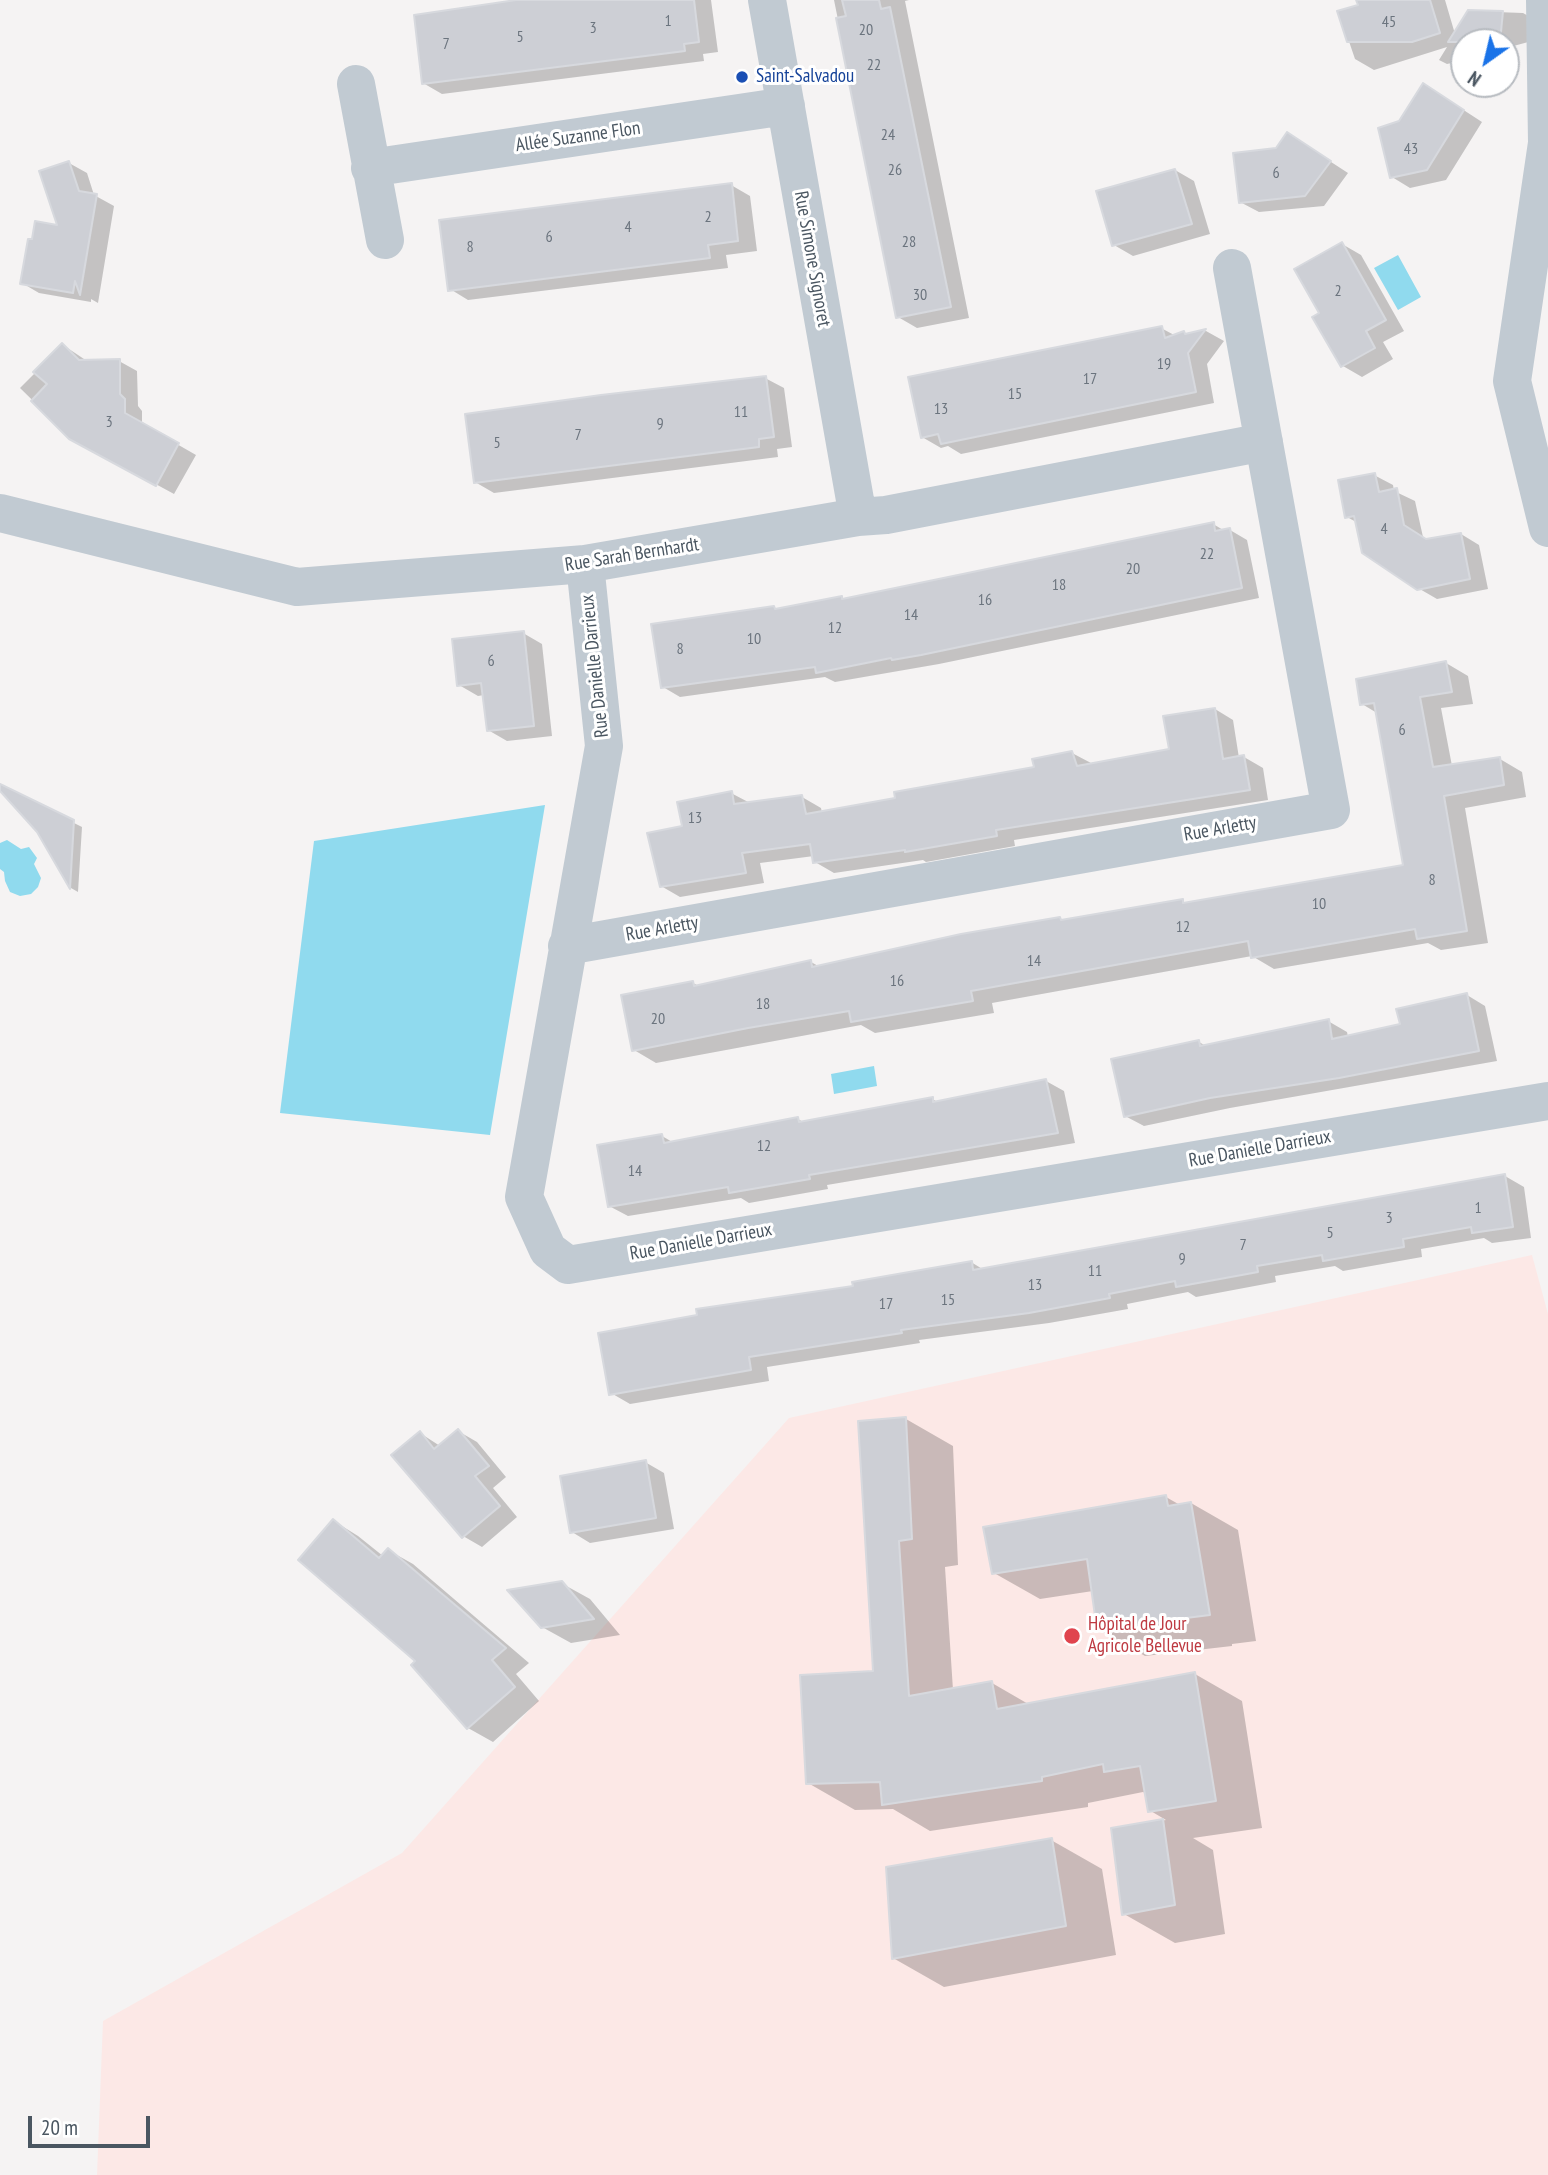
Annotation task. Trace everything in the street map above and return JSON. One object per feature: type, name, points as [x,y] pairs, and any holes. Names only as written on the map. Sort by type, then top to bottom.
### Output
[{"type":"street","name":"Rue Simone Signoret","points":[[767,0],[858,517]]},
{"type":"street","points":[[1545,0],[1547,143],[1512,381],[1548,528]]},
{"type":"street","points":[[356,84],[385,240]]},
{"type":"street","name":"Allée Suzanne Flon","points":[[370,168],[786,106]]},
{"type":"street","name":"Rue Arletty","points":[[567,946],[1331,810],[1232,268]]},
{"type":"street","name":"Rue Sarah Bernhardt","points":[[0,513],[297,586],[585,564],[886,514],[1264,442]]},
{"type":"street","name":"Rue Danielle Darrieux","points":[[585,564],[604,746],[524,1197],[548,1250],[568,1265],[1548,1101]]},
{"type":"shaded area","name":"Hôpital de Jour Agricole Bellevue","points":[[1532,1255],[1548,1314],[1548,2175],[97,2175],[103,2021],[402,1853],[789,1418]]},
{"type":"water","points":[[1398,255],[1421,297],[1398,310],[1374,268]]},
{"type":"water","points":[[545,805],[490,1135],[280,1113],[314,841]]},
{"type":"water","points":[[7,840],[21,849],[29,847],[37,858],[34,864],[41,878],[38,887],[31,894],[20,896],[10,892],[5,881],[4,872],[0,869],[0,843]]},
{"type":"water","points":[[874,1066],[877,1086],[834,1094],[831,1074]]},
{"type":"building","points":[[516,0],[694,0],[699,42],[684,44],[685,51],[422,84],[414,15]]},
{"type":"building","points":[[842,0],[879,0],[881,9],[890,7],[951,307],[896,318],[836,18],[846,16]]},
{"type":"building","points":[[1356,0],[1430,0],[1440,33],[1412,42],[1347,42],[1337,11],[1358,5]]},
{"type":"building","points":[[1468,10],[1503,11],[1501,28],[1457,28]]},
{"type":"building","points":[[1423,83],[1464,110],[1427,170],[1390,178],[1378,128],[1399,121]]},
{"type":"building","points":[[1287,132],[1331,161],[1305,196],[1239,203],[1233,153],[1276,148]]},
{"type":"building","points":[[69,161],[79,191],[97,194],[80,295],[75,281],[73,293],[20,284],[28,239],[32,239],[35,221],[57,225],[39,171]]},
{"type":"building","points":[[1175,169],[1192,224],[1112,246],[1096,191]]},
{"type":"building","points":[[732,183],[738,241],[708,245],[710,258],[448,291],[439,220]]},
{"type":"building","points":[[1342,242],[1386,320],[1366,331],[1375,348],[1341,367],[1312,317],[1319,313],[1294,269]]},
{"type":"building","points":[[1162,326],[1165,338],[1184,331],[1185,334],[1206,329],[1188,353],[1196,392],[941,444],[938,434],[921,438],[908,377]]},
{"type":"building","points":[[62,343],[79,360],[120,359],[120,394],[125,399],[125,413],[179,443],[156,486],[69,439],[31,401],[47,384],[33,372]]},
{"type":"building","points":[[766,376],[774,437],[759,439],[759,447],[474,483],[465,414]]},
{"type":"building","points":[[1375,473],[1379,492],[1397,488],[1404,525],[1426,539],[1461,533],[1470,579],[1417,590],[1362,553],[1354,516],[1345,518],[1338,480]]},
{"type":"building","points":[[1214,522],[1215,531],[1230,528],[1242,588],[892,660],[891,658],[816,673],[815,667],[661,688],[651,624],[774,606],[775,609],[842,596],[842,599]]},
{"type":"building","points":[[524,631],[534,726],[487,731],[481,683],[457,686],[452,639]]},
{"type":"building","points":[[1446,661],[1452,692],[1420,697],[1433,767],[1500,757],[1504,785],[1444,796],[1467,931],[1417,939],[1415,929],[1251,958],[1248,941],[971,991],[973,1001],[851,1022],[849,1011],[632,1051],[621,995],[693,981],[694,986],[811,960],[812,967],[961,934],[1060,917],[1061,920],[1183,899],[1183,903],[1403,865],[1374,703],[1360,705],[1356,679]]},
{"type":"building","points":[[1215,708],[1223,759],[1244,755],[1250,790],[996,830],[997,836],[905,852],[813,863],[810,844],[742,853],[746,873],[660,887],[647,833],[682,826],[677,802],[732,791],[734,804],[802,795],[806,814],[895,798],[894,792],[1034,767],[1032,759],[1072,751],[1077,766],[1169,749],[1163,716]]},
{"type":"building","points":[[0,784],[74,820],[70,889],[37,832],[0,791]]},
{"type":"building","points":[[1467,993],[1479,1051],[1339,1078],[1210,1098],[1124,1117],[1111,1059],[1199,1040],[1200,1046],[1329,1019],[1332,1039],[1400,1024],[1396,1009]]},
{"type":"building","points":[[1046,1079],[1058,1133],[809,1175],[810,1179],[729,1193],[728,1187],[608,1207],[597,1145],[662,1134],[664,1143],[798,1117],[799,1122],[933,1097],[933,1102]]},
{"type":"building","points":[[1505,1174],[1513,1227],[1472,1233],[1471,1227],[1403,1239],[1404,1247],[1323,1261],[1322,1255],[1257,1266],[1258,1272],[1176,1287],[1175,1281],[1109,1294],[1110,1298],[1029,1313],[901,1330],[902,1333],[749,1357],[751,1370],[609,1395],[598,1333],[697,1315],[696,1309],[853,1286],[852,1282],[972,1261],[973,1270]]},
{"type":"building","points":[[906,1417],[912,1539],[899,1541],[909,1696],[992,1681],[997,1709],[1195,1672],[1216,1801],[1148,1812],[1140,1766],[1104,1772],[1103,1764],[1042,1777],[1042,1781],[882,1805],[880,1782],[806,1784],[800,1675],[873,1671],[858,1421]]},
{"type":"building","points":[[458,1429],[489,1466],[475,1476],[500,1506],[462,1538],[391,1455],[420,1431],[434,1449]]},
{"type":"building","points":[[646,1460],[656,1518],[570,1533],[560,1476]]},
{"type":"building","points":[[1166,1495],[1168,1506],[1191,1502],[1210,1615],[1097,1630],[1087,1559],[992,1574],[983,1527]]},
{"type":"building","points":[[333,1519],[379,1558],[388,1548],[506,1648],[492,1660],[515,1687],[467,1729],[411,1665],[415,1661],[298,1560]]},
{"type":"building","points":[[562,1581],[594,1619],[541,1628],[507,1590]]},
{"type":"building","points":[[1163,1819],[1175,1905],[1122,1915],[1111,1828]]},
{"type":"building","points":[[1052,1838],[1066,1926],[892,1959],[886,1867]]},
{"type":"place","name":"Saint-Salvadou","points":[[742,77]]},
{"type":"place","name":"Hôpital de Jour Agricole Bellevue","points":[[1072,1636]]}]
